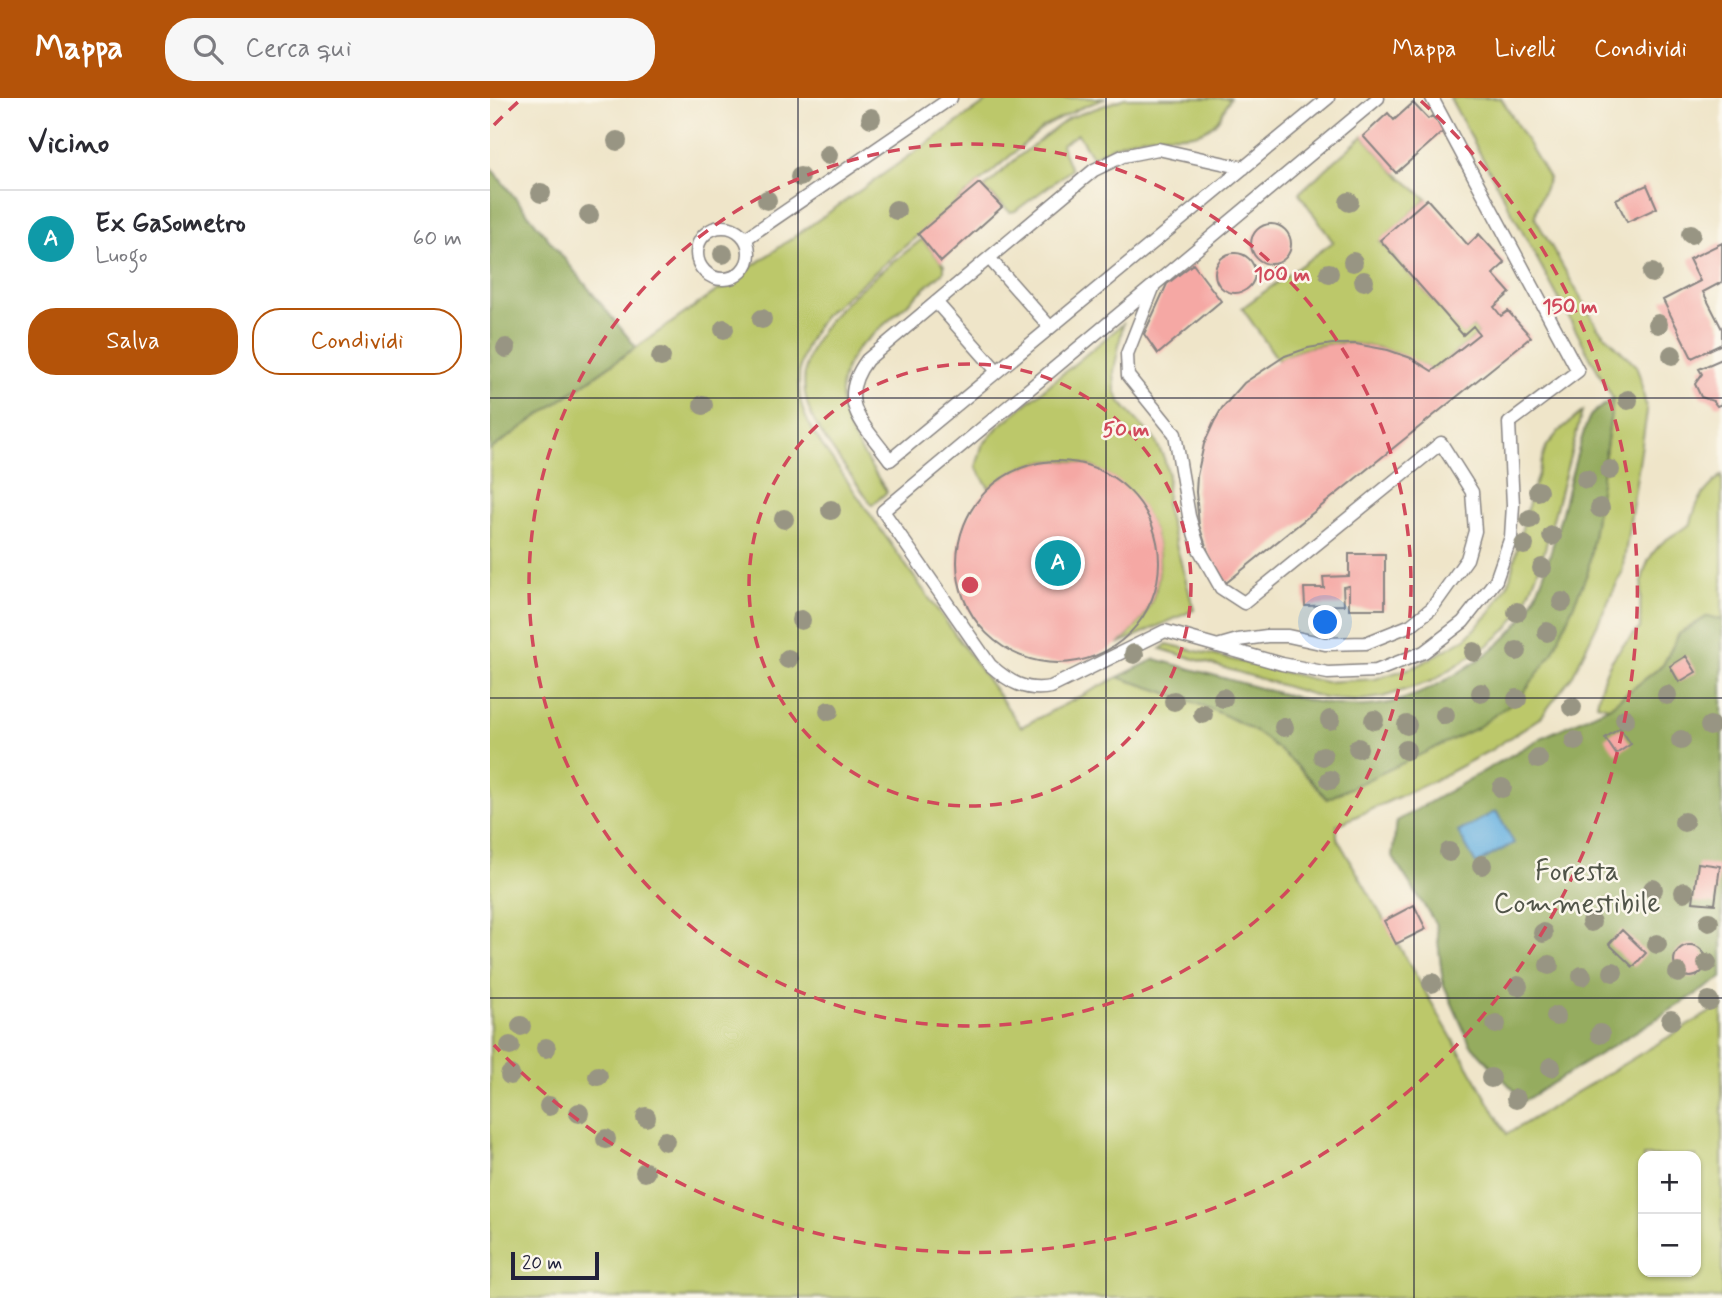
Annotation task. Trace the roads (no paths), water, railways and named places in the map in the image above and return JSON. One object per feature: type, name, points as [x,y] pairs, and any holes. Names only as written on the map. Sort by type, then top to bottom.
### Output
[{"type":"lane","points":[[745,239],[951,98]]},
{"type":"lane","points":[[1244,168],[1158,149],[1123,156],[1094,170],[867,360],[855,376],[851,398],[860,420],[890,460],[1244,168],[1328,98]]},
{"type":"lane","points":[[1378,98],[883,510],[990,665],[1005,678],[1022,687],[1051,687],[1165,631],[1282,664],[1328,673],[1376,671],[1424,652],[1463,621],[1496,580],[1511,537],[1513,505],[1510,423],[1578,371],[1432,98]]},
{"type":"lane","points":[[731,228],[745,239],[750,254],[738,275],[722,279],[707,273],[702,267],[698,250],[706,234],[713,229],[731,228]]},
{"type":"lane","points":[[989,258],[1051,327]]},
{"type":"lane","points":[[1154,285],[1127,355],[1128,376],[1175,434],[1189,516],[1199,549],[1222,588],[1244,603],[1441,443],[1472,492],[1475,531],[1466,559],[1432,608],[1411,625],[1366,643],[1325,644],[1288,636],[1267,636],[1217,646]]},
{"type":"lane","points":[[936,302],[997,371]]},
{"type":"water","points":[[1496,811],[1514,843],[1476,864],[1458,832]]},
{"type":"place","name":"Ex Gasometro","points":[[1058,563]]},
{"type":"park label","name":"Foresta Commestibile","points":[[1577,886]]}]
